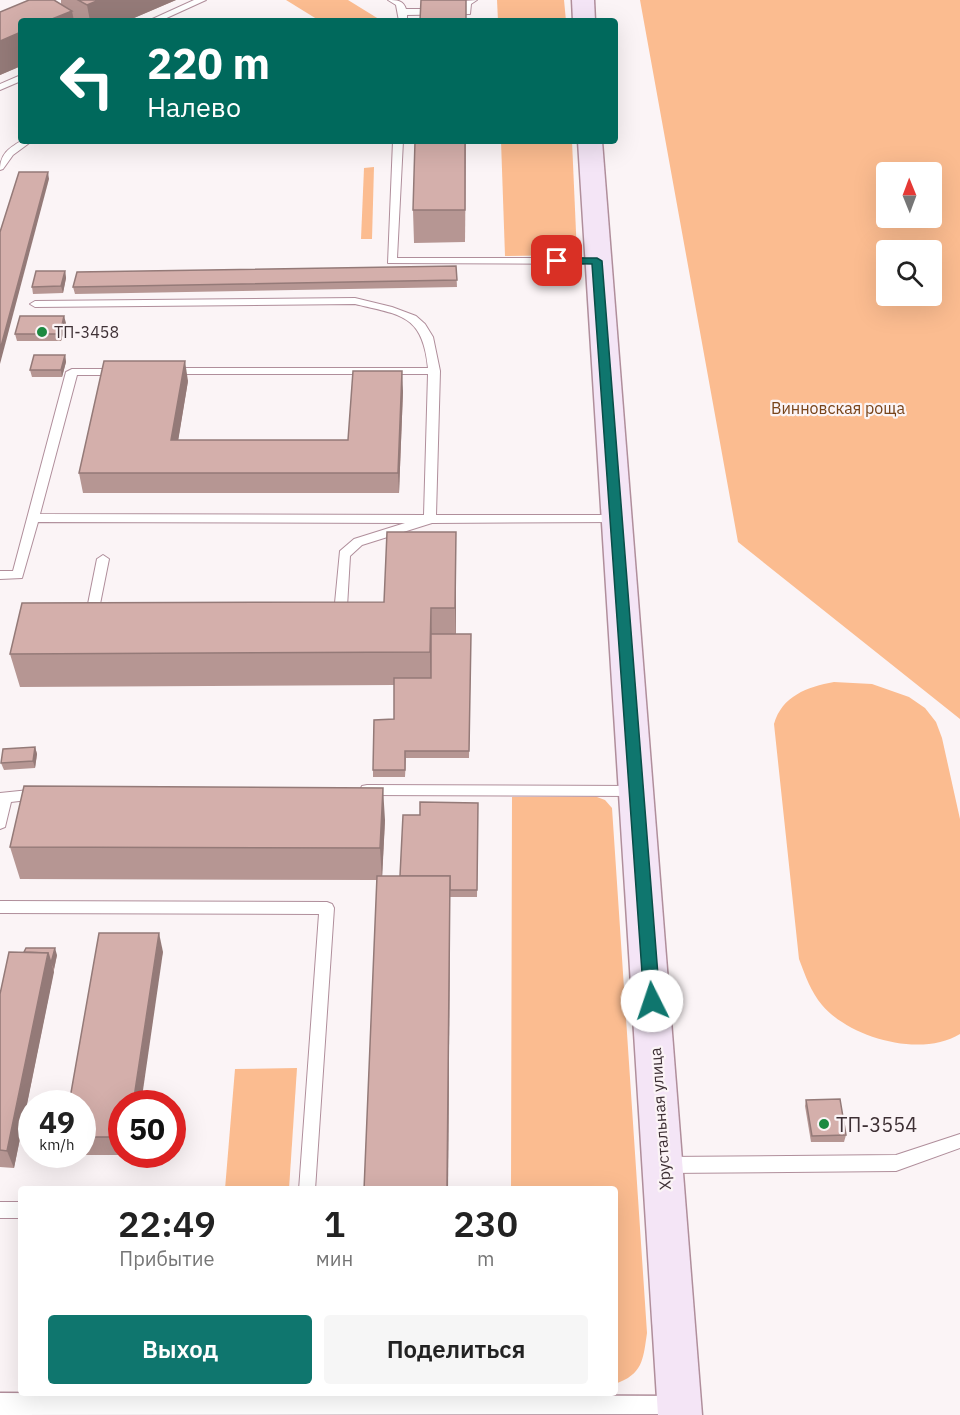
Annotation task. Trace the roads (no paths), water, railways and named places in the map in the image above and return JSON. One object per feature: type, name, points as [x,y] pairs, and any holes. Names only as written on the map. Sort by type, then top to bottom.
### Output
[{"type":"main road","points":[[582,0],[584,18]]},
{"type":"main road","name":"Хрустальная улица","points":[[590,144],[615,519],[638,791],[680,1415]]},
{"type":"street","points":[[15,1405],[680,1415]]},
{"type":"lane","points":[[159,18],[202,0]]},
{"type":"lane","points":[[392,0],[400,4],[403,17],[467,12],[467,3],[473,0]]},
{"type":"lane","points":[[0,87],[18,79]]},
{"type":"lane","points":[[0,167],[9,153],[22,144]]},
{"type":"lane","points":[[398,144],[392,261],[597,261]]},
{"type":"lane","points":[[35,304],[355,301],[399,314],[420,324],[433,345],[430,519]]},
{"type":"lane","points":[[154,371],[434,371]]},
{"type":"lane","points":[[0,575],[18,575],[72,372],[130,372]]},
{"type":"lane","points":[[34,518],[615,519]]},
{"type":"lane","points":[[317,608],[341,608],[345,554],[358,542],[430,519]]},
{"type":"lane","points":[[103,559],[93,609],[117,609]]},
{"type":"lane","points":[[346,790],[638,791]]},
{"type":"lane","points":[[0,823],[3,799],[49,792]]},
{"type":"lane","points":[[0,907],[327,908],[307,1186]]},
{"type":"lane","points":[[663,1165],[896,1163],[960,1141]]},
{"type":"lane","points":[[0,1210],[18,1210]]},
{"type":"place","name":"ТП-3458","points":[[42,332]]},
{"type":"place","name":"ТП-3554","points":[[824,1124]]},
{"type":"park label","name":"Винновская роща","points":[[838,408]]}]
